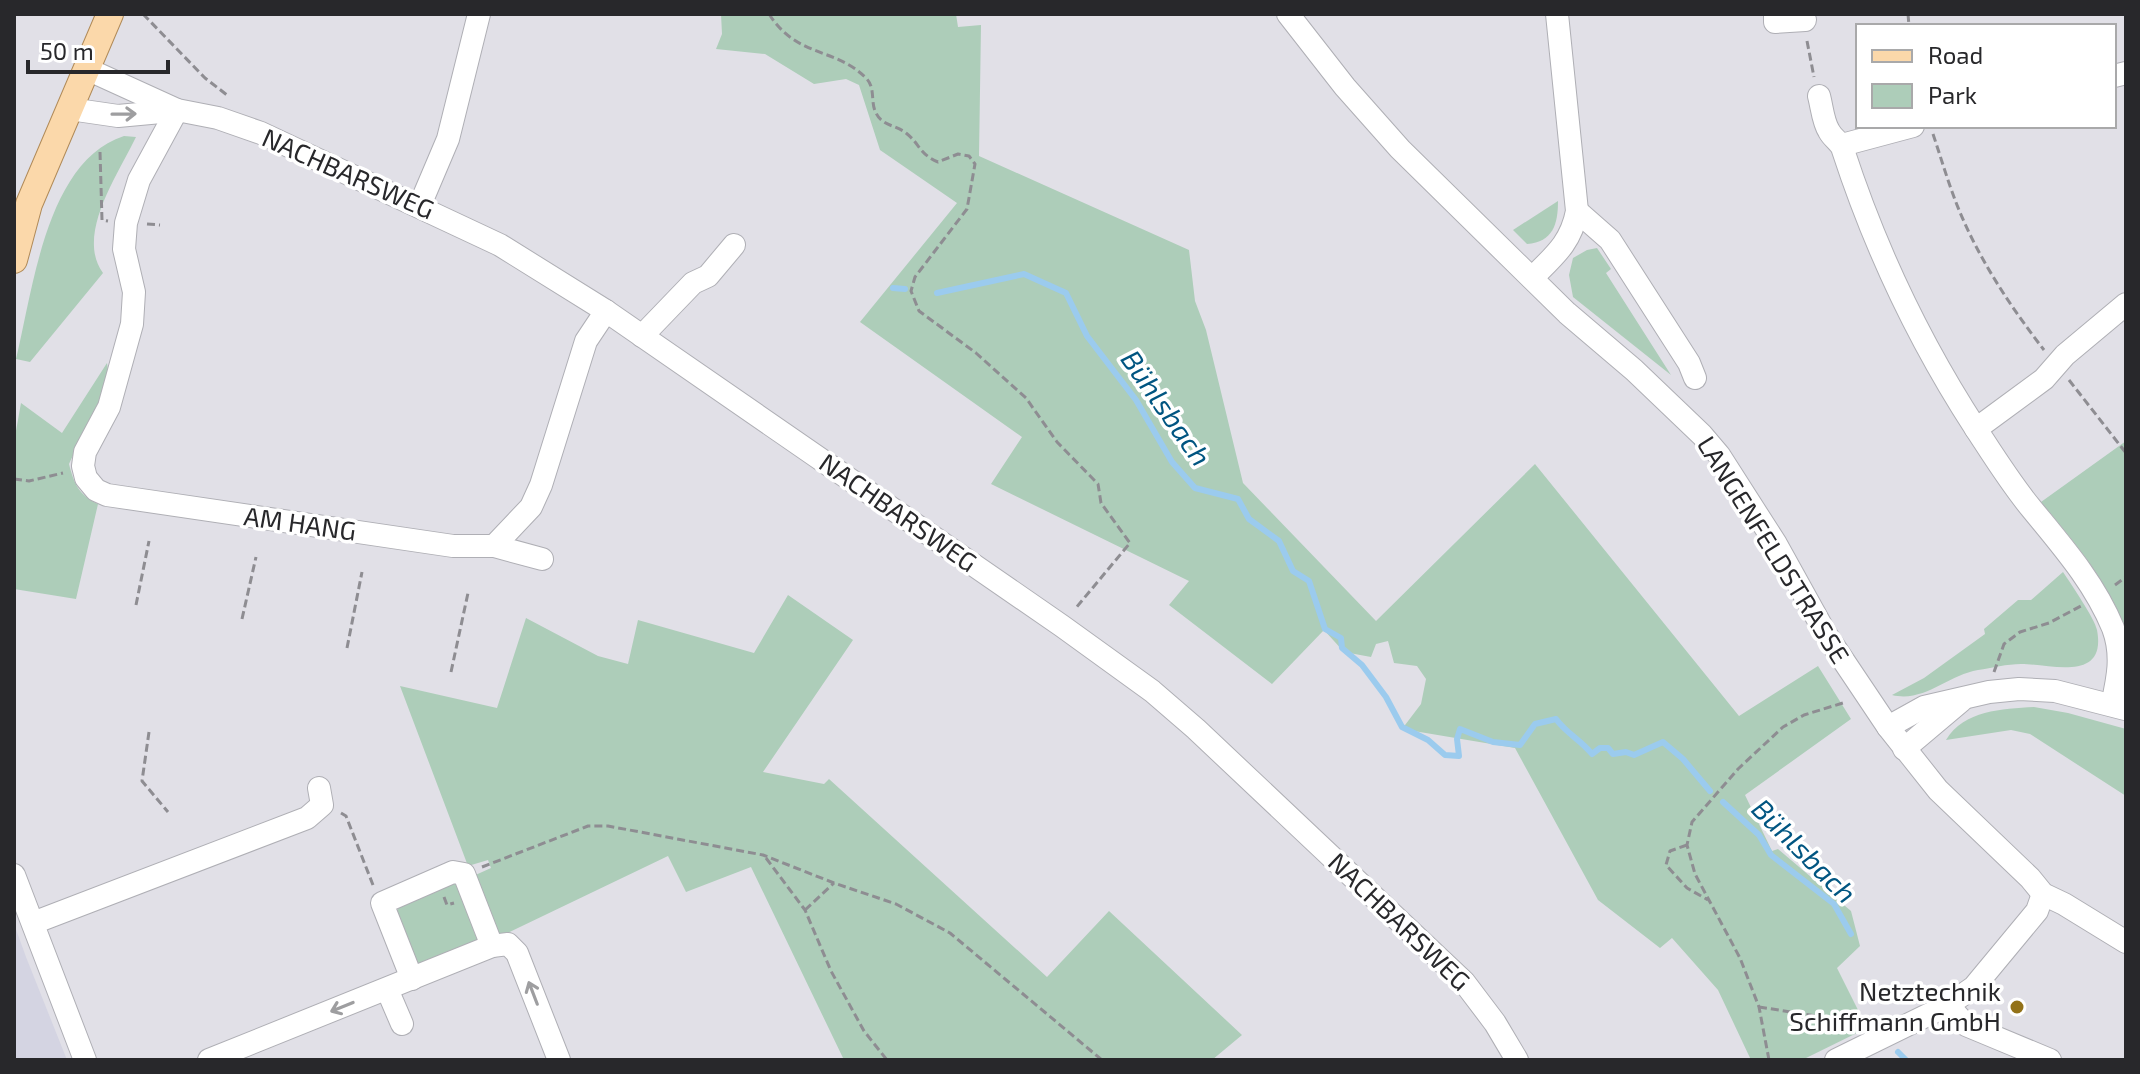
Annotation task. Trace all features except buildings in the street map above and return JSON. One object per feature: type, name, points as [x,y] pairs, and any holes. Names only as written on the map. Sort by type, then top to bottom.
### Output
[{"type":"main road","points":[[14,260],[22,203],[70,109],[110,14]]},
{"type":"street","points":[[420,205],[448,139],[479,14]]},
{"type":"street","name":"LANGENFELDSTRASSE","points":[[1288,14],[1345,87],[1400,149],[1567,313],[1683,415],[1719,455],[1864,693],[1938,790],[2043,894],[2126,942]]},
{"type":"street","points":[[1532,278],[1574,231],[1577,211],[1557,14]]},
{"type":"street","points":[[1775,14],[1775,22],[1805,20]]},
{"type":"street","name":"NACHBARSWEG","points":[[87,69],[177,110],[218,118],[261,133],[500,245],[606,311],[1062,626],[1152,691],[1196,729],[1454,972],[1495,1023],[1517,1060]]},
{"type":"street","points":[[1819,96],[1829,131],[1842,145],[1862,203],[1900,292],[1940,368],[1976,429],[2029,506],[2081,569],[2118,644],[2119,707],[2055,691],[2019,689],[1989,692],[1924,707],[1888,727]]},
{"type":"street","name":"NACHBARSWEG","points":[[70,109],[118,116],[177,110]]},
{"type":"street","name":"AM HANG","points":[[177,110],[139,180],[126,223],[124,249],[134,292],[132,324],[109,407],[85,452],[83,466],[86,478],[96,490],[107,495],[453,546],[494,546],[542,559]]},
{"type":"street","points":[[1842,145],[1906,128]]},
{"type":"street","points":[[1577,211],[1610,240],[1689,363],[1695,378]]},
{"type":"street","points":[[642,336],[693,283],[708,276],[734,245]]},
{"type":"street","points":[[1976,429],[2044,379],[2065,355],[2126,304]]},
{"type":"street","points":[[494,546],[531,507],[541,485],[586,341],[606,311]]},
{"type":"street","points":[[1904,749],[1964,699]]},
{"type":"street","points":[[33,923],[307,818],[320,796]]},
{"type":"street","points":[[412,979],[382,903],[453,872],[464,874],[492,946]]},
{"type":"street","points":[[14,875],[85,1060]]},
{"type":"street","points":[[1836,1060],[1948,1005],[1974,987],[2037,911],[2043,894]]},
{"type":"street","points":[[209,1060],[492,946],[508,944],[517,953],[559,1060]]},
{"type":"street","points":[[387,989],[402,1024]]},
{"type":"street","points":[[1948,1005],[1966,1025],[2050,1060]]},
{"type":"path","points":[[143,14],[205,78],[227,95]]},
{"type":"path","points":[[769,14],[797,44],[843,62],[868,80],[880,121],[906,133],[925,157],[938,162],[958,154],[969,156],[975,164],[967,209],[915,277],[911,291],[919,311],[976,353],[1026,398],[1057,442],[1098,484],[1101,503],[1130,543],[1062,626]]},
{"type":"path","points":[[1805,20],[1810,63],[1819,96]]},
{"type":"path","points":[[1931,128],[1958,207],[1990,272],[2018,316],[2126,453]]},
{"type":"path","points":[[136,605],[149,541]]},
{"type":"path","points":[[242,619],[256,557]]},
{"type":"path","points":[[347,648],[362,572]]},
{"type":"path","points":[[1989,692],[2004,644],[2020,632],[2049,623],[2097,597],[2126,577]]},
{"type":"path","points":[[451,672],[468,593]]},
{"type":"path","points":[[1769,1060],[1759,1007],[1740,958],[1695,874],[1687,845],[1692,822],[1738,769],[1783,727],[1804,715],[1864,693]]},
{"type":"path","points":[[149,732],[142,781],[168,812]]},
{"type":"path","points":[[320,796],[346,816],[376,895],[382,903]]},
{"type":"path","points":[[464,874],[588,826],[608,826],[763,855],[896,904],[950,933],[1102,1060]]},
{"type":"path","points":[[1687,845],[1670,851],[1666,865],[1687,888],[1708,900]]},
{"type":"path","points":[[763,855],[805,910],[831,971],[864,1031],[887,1060]]},
{"type":"path","points":[[805,910],[834,883]]},
{"type":"path","points":[[1759,1007],[1836,1019],[1863,1046]]},
{"type":"shaded area","points":[[14,924],[26,957],[67,1060],[14,1060]]},
{"type":"green space","points":[[721,14],[956,14],[958,27],[981,25],[979,156],[1189,250],[1195,301],[1206,330],[1243,483],[1376,621],[1535,464],[1739,716],[1818,666],[1851,719],[1745,795],[1772,851],[1778,849],[1851,911],[1860,946],[1837,968],[1867,1028],[1802,1060],[1751,1060],[1718,990],[1672,938],[1660,948],[1598,900],[1515,748],[1402,729],[1421,704],[1426,679],[1417,666],[1394,663],[1388,641],[1376,644],[1371,657],[1344,652],[1324,630],[1272,684],[1169,605],[1189,581],[991,484],[1022,437],[860,322],[957,203],[880,150],[859,85],[846,79],[814,84],[765,54],[716,49],[722,34]]},
{"type":"green space","points":[[124,136],[136,137],[103,204],[94,241],[96,258],[103,273],[30,362],[16,359],[37,265],[60,199],[77,172],[98,150]]},
{"type":"green space","points":[[1558,201],[1555,224],[1543,240],[1527,244],[1513,230]]},
{"type":"green space","points":[[1597,248],[1611,269],[1606,273],[1671,375],[1573,297],[1569,275],[1573,258]]},
{"type":"green space","points":[[107,363],[106,389],[96,415],[69,464],[78,488],[98,504],[76,599],[14,589],[14,442],[21,403],[62,433]]},
{"type":"green space","points":[[2126,441],[2126,630],[2100,579],[2041,502]]},
{"type":"green space","points":[[2063,572],[2097,630],[2098,647],[2093,658],[2085,664],[2074,667],[2005,665],[1967,673],[1915,695],[1892,695],[1924,678],[1985,634],[1984,629],[2018,600],[2031,600]]},
{"type":"green space","points":[[788,595],[853,640],[763,772],[824,784],[829,779],[1047,977],[1109,911],[1242,1035],[1212,1060],[844,1060],[751,867],[686,892],[668,856],[495,939],[414,970],[392,916],[410,895],[460,882],[491,868],[488,860],[468,866],[400,686],[497,708],[526,618],[598,656],[628,664],[638,620],[754,653]]},
{"type":"green space","points":[[2034,707],[2126,729],[2126,796],[2030,734],[2011,730],[1946,740],[1963,722],[1973,717],[1997,710]]},
{"type":"waterway","name":"Bühlsbach","points":[[937,293],[1024,274],[1066,293],[1087,336],[1136,400],[1172,462],[1195,488],[1238,499],[1249,519],[1279,541],[1293,571],[1309,581],[1325,629],[1341,638],[1342,648],[1362,665],[1386,697],[1402,727],[1428,740],[1445,755],[1459,756],[1457,739],[1460,729],[1493,742],[1520,745],[1535,724],[1556,719],[1592,754],[1600,748],[1608,748],[1613,754],[1626,752],[1634,755],[1663,742],[1683,759],[1710,791]]},
{"type":"waterway","name":"Bühlsbach","points":[[893,288],[905,289]]},
{"type":"waterway","name":"Bühlsbach","points":[[1723,802],[1759,835],[1771,855],[1834,904],[1851,934]]},
{"type":"waterway","name":"Bühlsbach","points":[[1898,1052],[1906,1060]]},
{"type":"place","name":"Netztechnik Schiffmann GmbH","points":[[2017,1007]]}]
